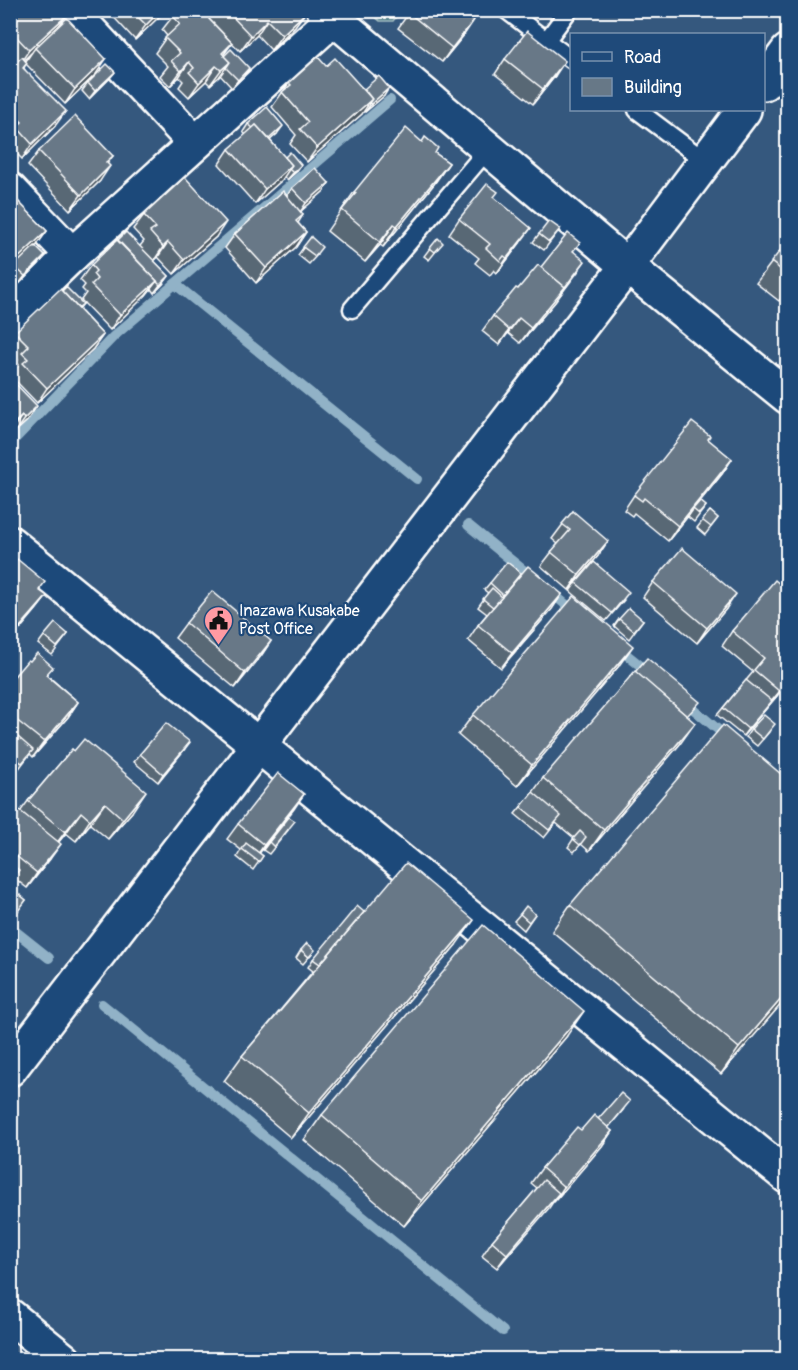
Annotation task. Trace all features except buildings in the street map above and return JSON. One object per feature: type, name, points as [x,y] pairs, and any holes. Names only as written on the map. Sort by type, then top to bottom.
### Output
[{"type":"street","points":[[70,10],[195,143]]},
{"type":"street","points":[[10,315],[329,15],[627,266],[788,397]]},
{"type":"street","points":[[765,82],[788,51]]},
{"type":"street","points":[[10,1069],[627,266],[743,111]]},
{"type":"street","points":[[10,190],[72,255]]},
{"type":"street","points":[[10,543],[788,1177]]},
{"type":"street","points":[[10,1316],[64,1359]]},
{"type":"lane","points":[[506,10],[570,59]]},
{"type":"lane","points":[[546,41],[570,10]]},
{"type":"lane","points":[[638,111],[705,161]]},
{"type":"lane","points":[[352,309],[488,149]]},
{"type":"green space","points":[[368,11],[401,11],[393,21],[380,21]]},
{"type":"waterway","points":[[10,444],[114,336],[390,100]]},
{"type":"waterway","points":[[175,284],[417,479]]},
{"type":"waterway","points":[[468,525],[533,578]]},
{"type":"waterway","points":[[548,590],[575,612]]},
{"type":"waterway","points":[[617,647],[652,675]]},
{"type":"waterway","points":[[685,702],[728,738]]},
{"type":"waterway","points":[[10,927],[49,958]]},
{"type":"waterway","points":[[102,1004],[503,1331]]},
{"type":"place","name":"Inazawa Kusakabe Post Office","points":[[218,646]]}]
